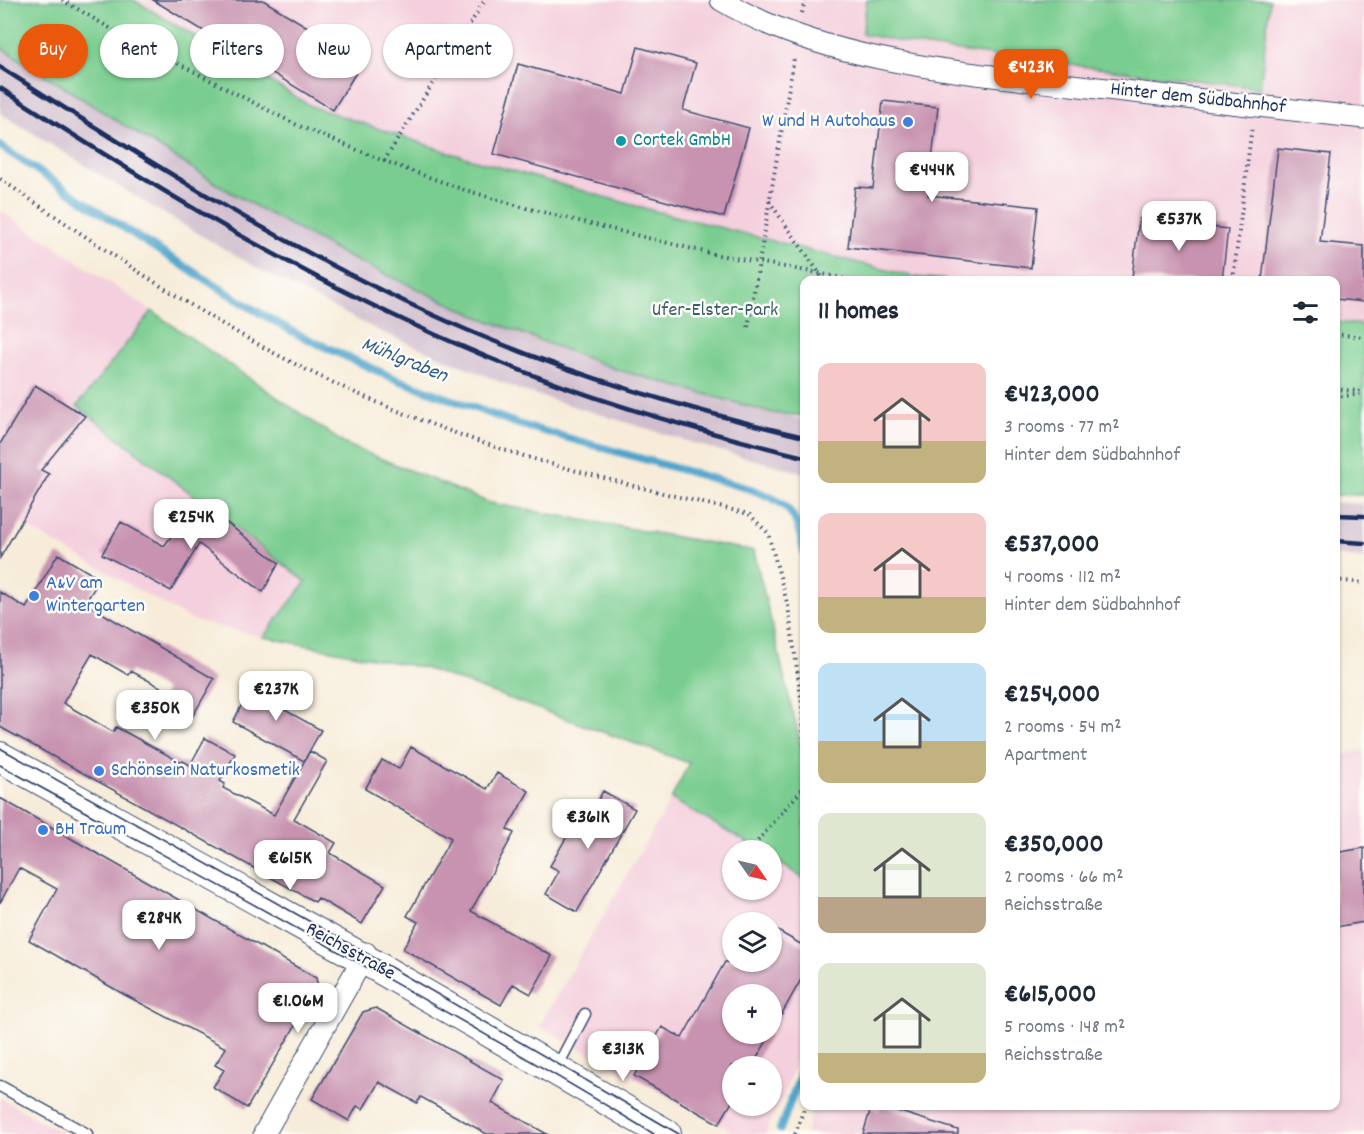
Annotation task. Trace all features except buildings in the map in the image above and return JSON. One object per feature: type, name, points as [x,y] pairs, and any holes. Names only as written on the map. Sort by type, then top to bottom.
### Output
[{"type":"main road","name":"Reichsstraße","points":[[0,757],[364,956],[666,1134]]},
{"type":"street","name":"Hinter dem Südbahnhof","points":[[721,0],[743,13],[798,35],[873,57],[962,73],[1364,118]]},
{"type":"street","points":[[264,1134],[364,956]]},
{"type":"lane","points":[[556,1070],[585,1014]]},
{"type":"lane","points":[[0,1086],[87,1134]]},
{"type":"path","points":[[62,0],[297,125],[384,161],[459,188],[522,207],[713,254],[832,276]]},
{"type":"path","points":[[384,161],[485,0]]},
{"type":"path","points":[[748,327],[798,35]]},
{"type":"path","points":[[1234,276],[1255,105]]},
{"type":"path","points":[[0,179],[157,284],[278,355],[345,388],[389,407],[503,449],[749,514],[768,533],[788,606],[800,690]]},
{"type":"path","points":[[769,200],[821,276]]},
{"type":"path","points":[[1340,335],[1364,337]]},
{"type":"path","points":[[1340,390],[1364,393]]},
{"type":"path","points":[[1340,396],[1364,393]]},
{"type":"path","points":[[1340,581],[1364,583]]},
{"type":"path","points":[[759,840],[800,792]]},
{"type":"path","points":[[795,1134],[804,1110]]},
{"type":"shaded area","points":[[133,0],[1364,0],[1364,325],[1340,323],[1340,276],[910,276],[636,206],[454,154],[311,106],[264,78],[284,78],[284,24],[190,24],[190,34],[178,27],[178,24],[173,24]]},
{"type":"shaded area","points":[[0,47],[18,58],[18,78],[49,78],[230,192],[346,256],[479,317],[615,369],[800,419],[800,472],[710,448],[520,390],[381,332],[262,271],[0,113]]},
{"type":"shaded area","points":[[0,210],[152,311],[77,406],[306,582],[263,637],[192,620],[0,512]]},
{"type":"shaded area","points":[[1340,502],[1364,504],[1364,558],[1340,556]]},
{"type":"shaded area","points":[[1364,750],[1364,1134],[805,1134],[813,1110],[1340,1110],[1340,755]]},
{"type":"shaded area","points":[[671,799],[743,840],[722,840],[722,900],[782,900],[782,864],[800,876],[800,1050],[782,1099],[782,1056],[722,1056],[722,1116],[774,1116],[765,1134],[738,1134],[539,1026]]},
{"type":"shaded area","points":[[0,1098],[64,1134],[0,1134]]},
{"type":"green space","name":"Ufer-Elster-Park","points":[[0,0],[134,0],[174,24],[100,24],[100,78],[178,78],[178,26],[190,34],[190,78],[264,78],[311,106],[454,154],[636,206],[910,276],[800,276],[800,416],[773,413],[615,369],[479,317],[346,256],[230,192],[49,78],[88,78],[88,24],[18,24],[18,58],[0,47]]},
{"type":"green space","points":[[867,0],[1270,0],[1260,88],[926,47],[862,34]]},
{"type":"green space","points":[[152,311],[345,444],[490,503],[754,551],[800,742],[800,876],[782,864],[782,840],[743,840],[671,799],[689,763],[424,668],[263,637],[306,582],[77,406]]},
{"type":"green space","points":[[1340,323],[1364,325],[1364,495],[1340,495]]},
{"type":"waterway","name":"Mühlgraben","points":[[0,146],[147,243],[297,334],[393,378],[518,424],[763,494],[789,510],[794,517],[800,537]]},
{"type":"waterway","name":"Mühlgraben","points":[[780,1129],[800,1076]]},
{"type":"tram line","points":[[0,748],[366,953],[679,1134]]},
{"type":"tram line","points":[[0,765],[411,992],[654,1134]]},
{"type":"railway","points":[[0,67],[113,139],[228,208],[406,302],[508,347],[591,377],[675,403],[800,436]]},
{"type":"railway","points":[[0,88],[111,159],[224,226],[399,318],[501,363],[586,394],[672,422],[800,456]]},
{"type":"railway","points":[[1340,515],[1364,516]]},
{"type":"railway","points":[[1340,541],[1364,543]]},
{"type":"place","name":"W und H Autohaus","points":[[908,122]]},
{"type":"place","name":"Cortek GmbH","points":[[621,141]]},
{"type":"place","name":"A&V am Wintergarten","points":[[34,596]]},
{"type":"place","name":"Schönsein Naturkosmetik","points":[[99,771]]},
{"type":"place","name":"BH Traum","points":[[43,830]]}]
